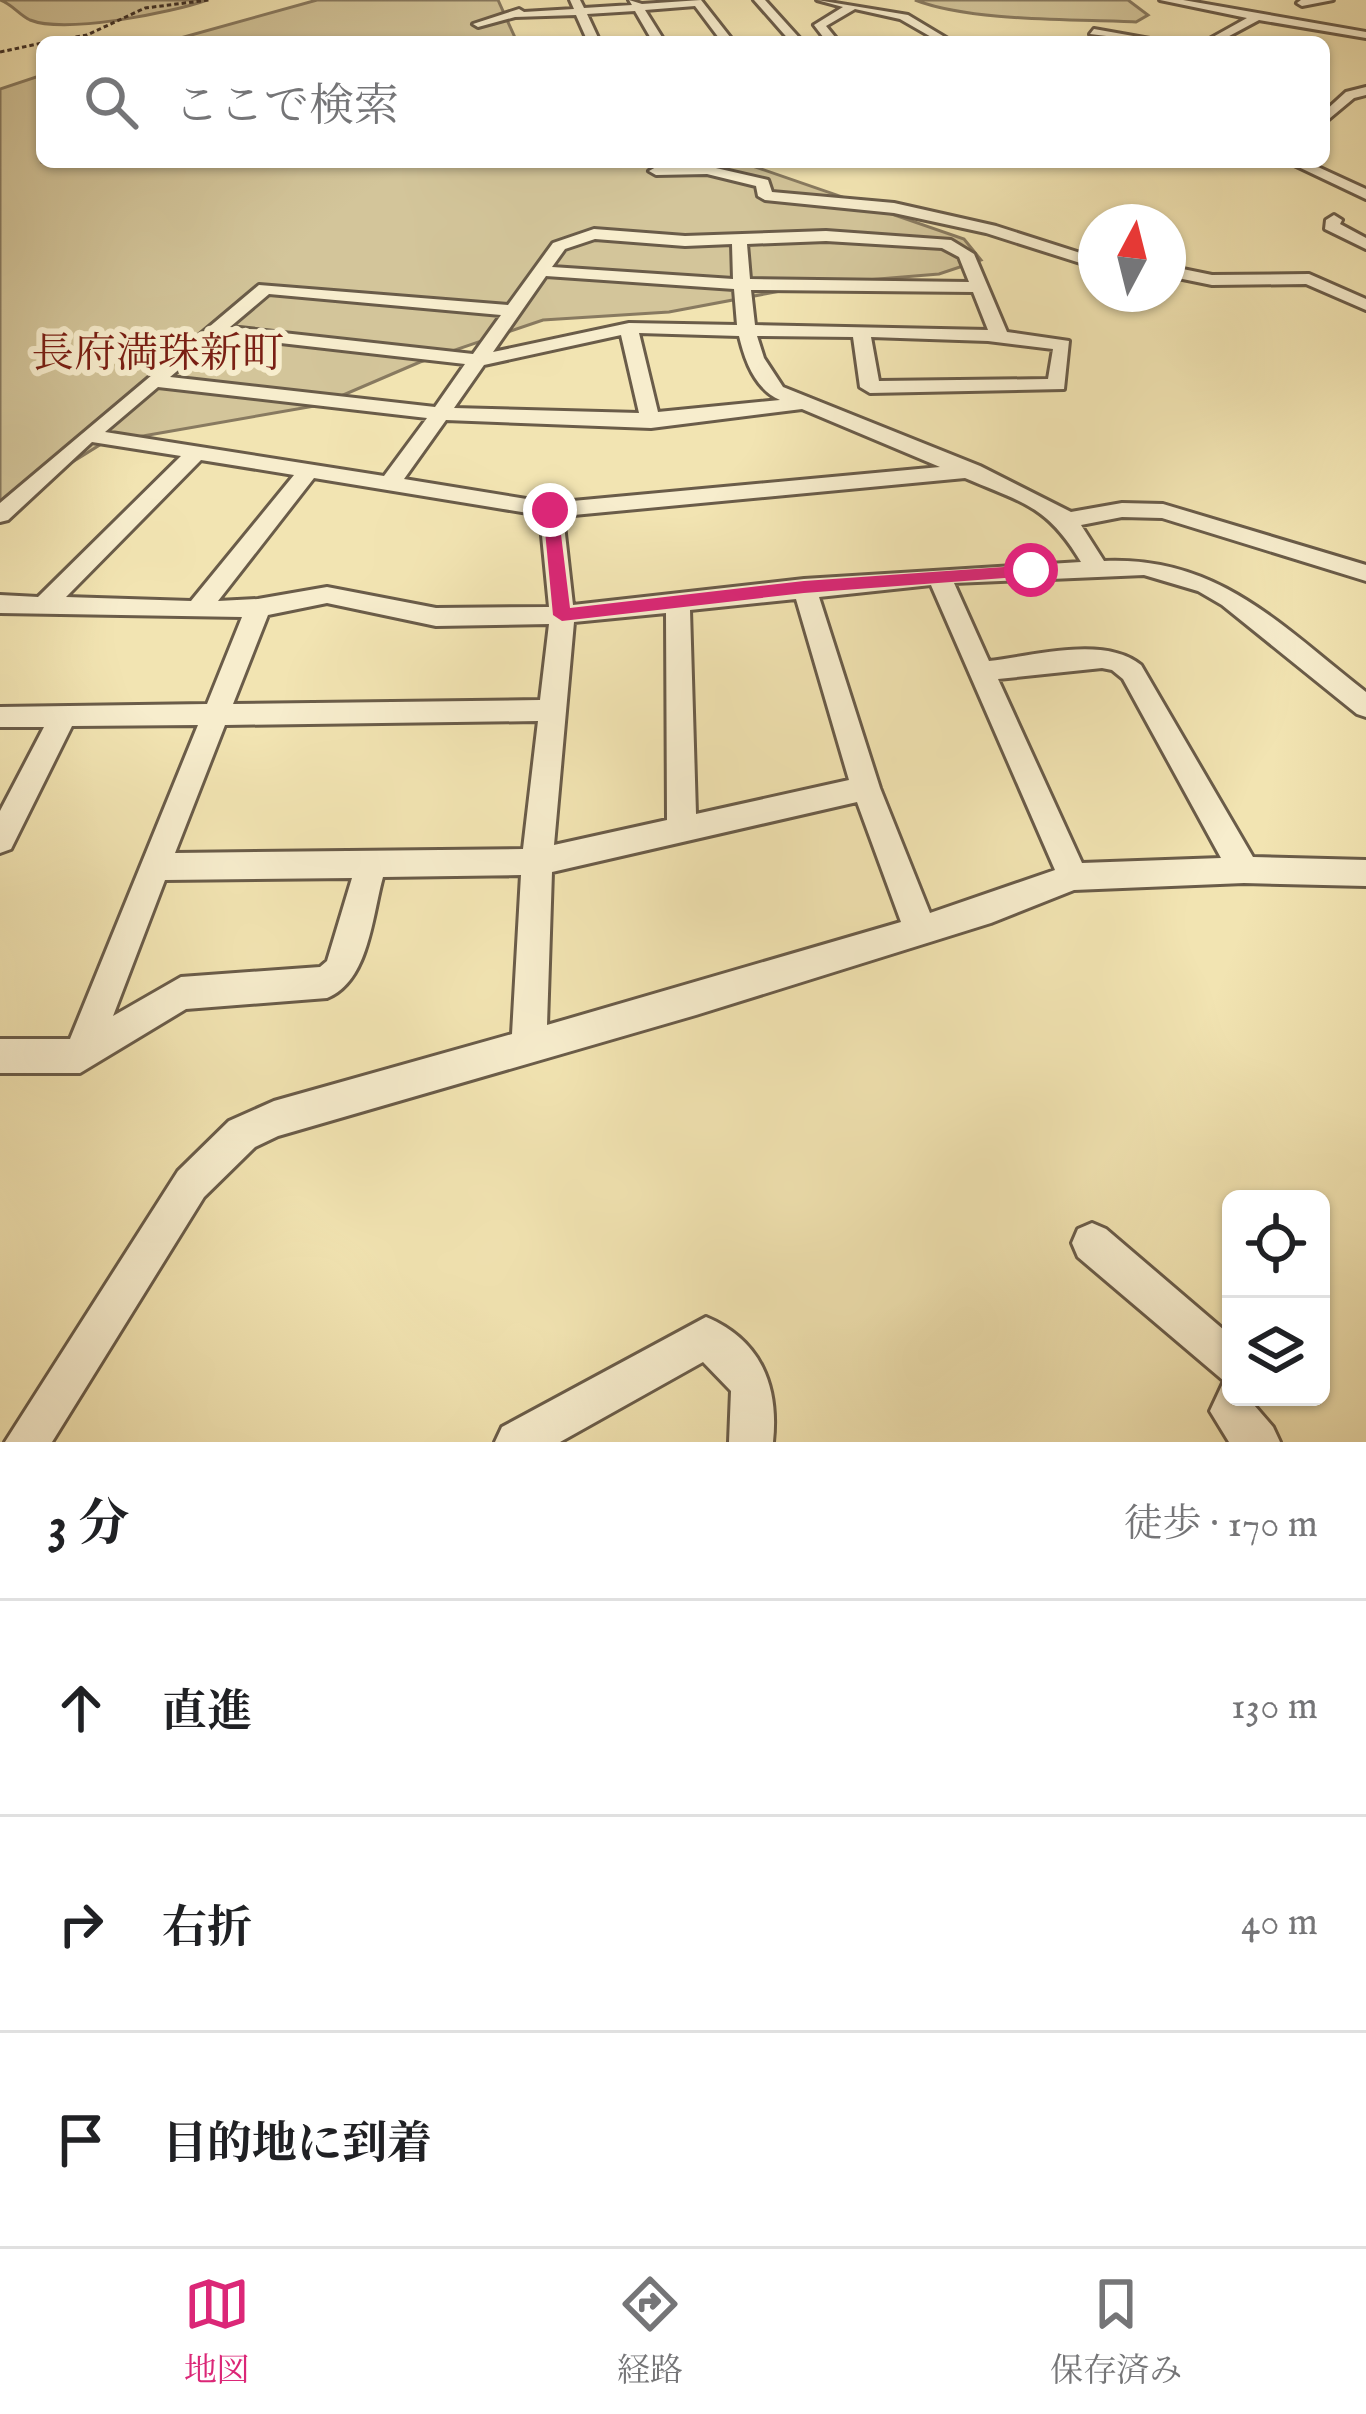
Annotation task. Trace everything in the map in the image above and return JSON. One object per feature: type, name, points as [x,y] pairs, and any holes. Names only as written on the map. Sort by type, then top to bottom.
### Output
[{"type":"street","points":[[759,0],[791,36]]},
{"type":"street","points":[[822,0],[904,16],[940,36]]},
{"type":"street","points":[[1165,0],[1366,35]]},
{"type":"street","points":[[1241,0],[1258,16]]},
{"type":"street","points":[[1300,1],[1328,0]]},
{"type":"street","points":[[1300,1],[1348,31]]},
{"type":"street","points":[[478,25],[578,6],[698,2],[724,36]]},
{"type":"street","points":[[636,4],[655,36]]},
{"type":"street","points":[[578,6],[591,36]]},
{"type":"street","points":[[828,36],[819,25],[853,6]]},
{"type":"street","points":[[1221,36],[1258,16]]},
{"type":"street","points":[[1213,26],[1232,30]]},
{"type":"street","points":[[1094,32],[1116,36]]},
{"type":"street","points":[[1330,112],[1366,92]]},
{"type":"street","points":[[1330,113],[1350,110]]},
{"type":"street","points":[[1308,168],[1366,195]]},
{"type":"street","points":[[656,171],[707,170],[754,179],[763,184],[765,196],[919,213],[1078,256]]},
{"type":"street","points":[[1334,220],[1331,226],[1342,235],[1366,244]]},
{"type":"street","points":[[392,481],[560,246],[585,235],[685,241],[882,238],[945,243],[966,254],[999,334]]},
{"type":"street","points":[[739,237],[746,330],[767,382],[802,404],[1034,499],[1067,520],[1095,566]]},
{"type":"street","points":[[542,271],[620,309],[746,330],[999,334],[1063,345],[1057,385],[870,387],[861,332]]},
{"type":"street","points":[[1186,275],[1212,280],[1309,278],[1366,305]]},
{"type":"street","points":[[212,330],[476,360],[512,357],[620,309],[743,283],[978,287]]},
{"type":"street","points":[[0,515],[256,293],[278,288],[511,311]]},
{"type":"street","points":[[620,309],[651,422]]},
{"type":"street","points":[[153,380],[437,417],[651,422],[802,404]]},
{"type":"street","points":[[88,435],[550,510],[972,471]]},
{"type":"street","points":[[42,607],[197,452]]},
{"type":"street","points":[[197,610],[310,469]]},
{"type":"street","points":[[529,1044],[537,862],[562,615],[550,510]]},
{"type":"street","points":[[1067,520],[1122,510],[1163,511],[1366,573]]},
{"type":"street","points":[[0,604],[197,610],[258,608],[327,595],[436,617],[562,615],[804,587],[1095,566],[1144,567],[1206,585],[1232,599],[1366,707]]},
{"type":"street","points":[[939,576],[1073,878]]},
{"type":"street","points":[[804,587],[866,788],[920,929]]},
{"type":"street","points":[[679,602],[682,829]]},
{"type":"street","points":[[80,1056],[258,608]]},
{"type":"street","points":[[982,671],[1102,658],[1119,661],[1132,672],[1244,871]]},
{"type":"street","points":[[0,717],[214,718],[554,710]]},
{"type":"street","points":[[0,840],[63,717]]},
{"type":"street","points":[[156,867],[537,862],[866,788]]},
{"type":"street","points":[[0,1056],[80,1056],[181,993],[327,982],[341,970],[370,865]]},
{"type":"street","points":[[27,1442],[202,1171],[242,1134],[274,1119],[991,909],[1073,878],[1244,871],[1366,873]]},
{"type":"street","points":[[1092,1243],[1222,1355]]},
{"type":"street","points":[[517,1442],[706,1338],[746,1371],[757,1405],[752,1442]]},
{"type":"street","points":[[1234,1406],[1232,1412],[1258,1442]]},
{"type":"path","points":[[75,36],[95,32],[145,8],[209,0]]},
{"type":"path","points":[[0,52],[36,44]]},
{"type":"shaded area","points":[[0,0],[207,0],[144,16],[67,25],[30,20]]},
{"type":"shaded area","points":[[317,0],[498,0],[514,36],[188,36]]},
{"type":"shaded area","points":[[915,0],[1128,0],[1148,15],[1136,22],[1024,18],[965,12]]},
{"type":"shaded area","points":[[36,77],[36,168],[758,168],[964,239],[981,260],[939,274],[818,284],[669,312],[543,320],[420,362],[320,405],[103,443],[0,507],[0,89]]},
{"type":"district","name":"長府満珠新町","points":[[158,355]]},
{"type":"route","points":[[550,510],[562,615],[804,587],[1031,570]]}]
